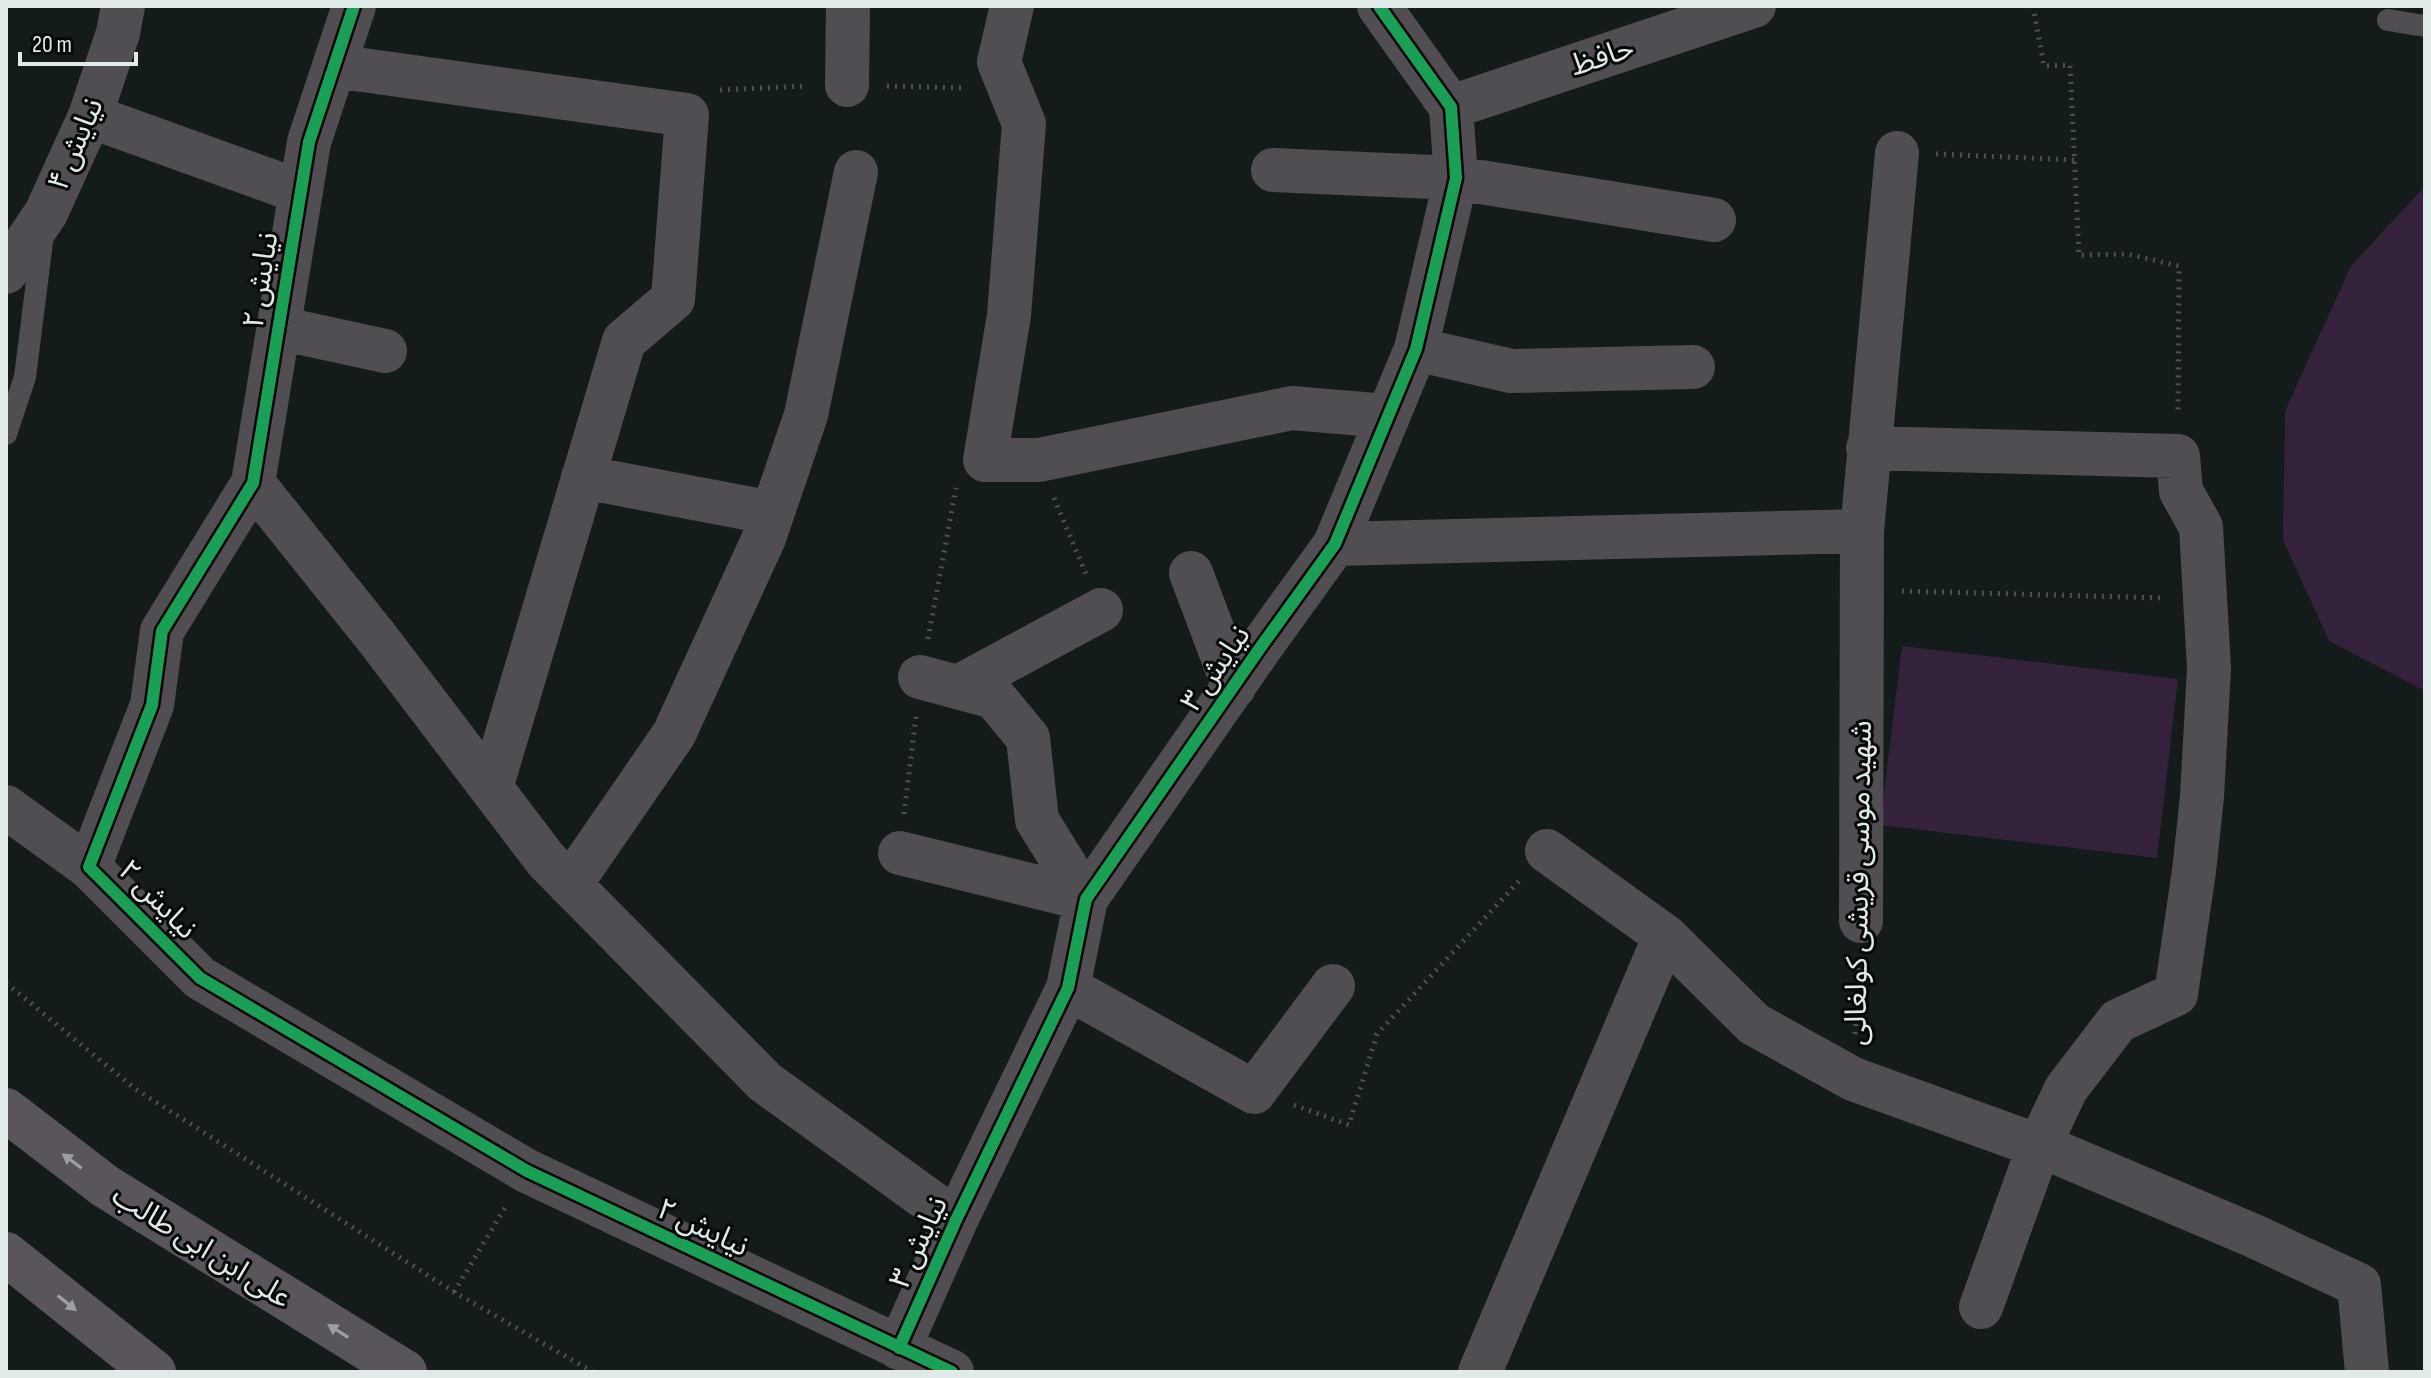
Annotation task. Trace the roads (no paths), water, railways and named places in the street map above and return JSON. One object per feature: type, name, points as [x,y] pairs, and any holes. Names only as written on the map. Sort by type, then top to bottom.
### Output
[{"type":"main road","name":"علی ابن ابی طالب","points":[[6,1110],[105,1186],[405,1372]]},
{"type":"main road","points":[[6,1254],[154,1372]]},
{"type":"street","name":"نیایش ۴","points":[[6,272],[46,213],[90,116],[118,33],[123,6]]},
{"type":"street","name":"نیایش ۲","points":[[354,6],[309,142],[253,483],[162,631],[152,705],[89,867],[200,978],[527,1171],[952,1372]]},
{"type":"street","points":[[847,85],[848,6]]},
{"type":"street","points":[[1012,6],[999,62],[1024,124],[1009,315],[985,460],[1039,460],[1292,408],[1387,416]]},
{"type":"street","points":[[1379,6],[1451,107]]},
{"type":"street","name":"حافظ","points":[[1451,107],[1754,6]]},
{"type":"street","points":[[334,66],[687,115],[673,299],[624,341],[491,788]]},
{"type":"street","name":"نیایش ۳","points":[[899,1348],[956,1220],[1068,988],[1086,899],[1335,544],[1416,349],[1456,178],[1451,107]]},
{"type":"street","points":[[90,116],[301,192]]},
{"type":"street","name":"شهید موسی قریشی کولغالی","points":[[1861,921],[1862,531],[1897,153]]},
{"type":"street","points":[[1273,170],[1456,178],[1714,220]]},
{"type":"street","points":[[570,885],[674,734],[764,538],[806,415],[856,172]]},
{"type":"street","points":[[279,328],[385,351]]},
{"type":"street","points":[[1416,349],[1511,371],[1693,367]]},
{"type":"street","points":[[1868,448],[2178,456],[2181,491],[2201,527],[2209,668],[2202,797],[2176,994],[2118,1021],[2066,1089],[2039,1146],[1981,1307]]},
{"type":"street","points":[[583,477],[772,513]]},
{"type":"street","points":[[253,483],[377,638],[546,860],[765,1082],[956,1220]]},
{"type":"street","points":[[1335,544],[1862,531]]},
{"type":"street","points":[[1191,573],[1234,687]]},
{"type":"street","points":[[1086,899],[1037,820],[1028,738],[994,697],[939,682],[1101,610]]},
{"type":"street","points":[[6,807],[89,867]]},
{"type":"street","name":"شهید موسی قریشی کولغالی","points":[[1547,851],[1665,936],[1754,1024],[1853,1079],[2039,1146]]},
{"type":"street","points":[[900,853],[1086,899]]},
{"type":"street","points":[[1480,1372],[1665,936]]},
{"type":"street","points":[[1068,988],[1254,1092],[1333,986]]},
{"type":"street","points":[[2039,1146],[2254,1236],[2359,1285],[2367,1372]]},
{"type":"lane","points":[[2388,20],[2425,26]]},
{"type":"lane","points":[[6,434],[25,377],[46,213]]}]
